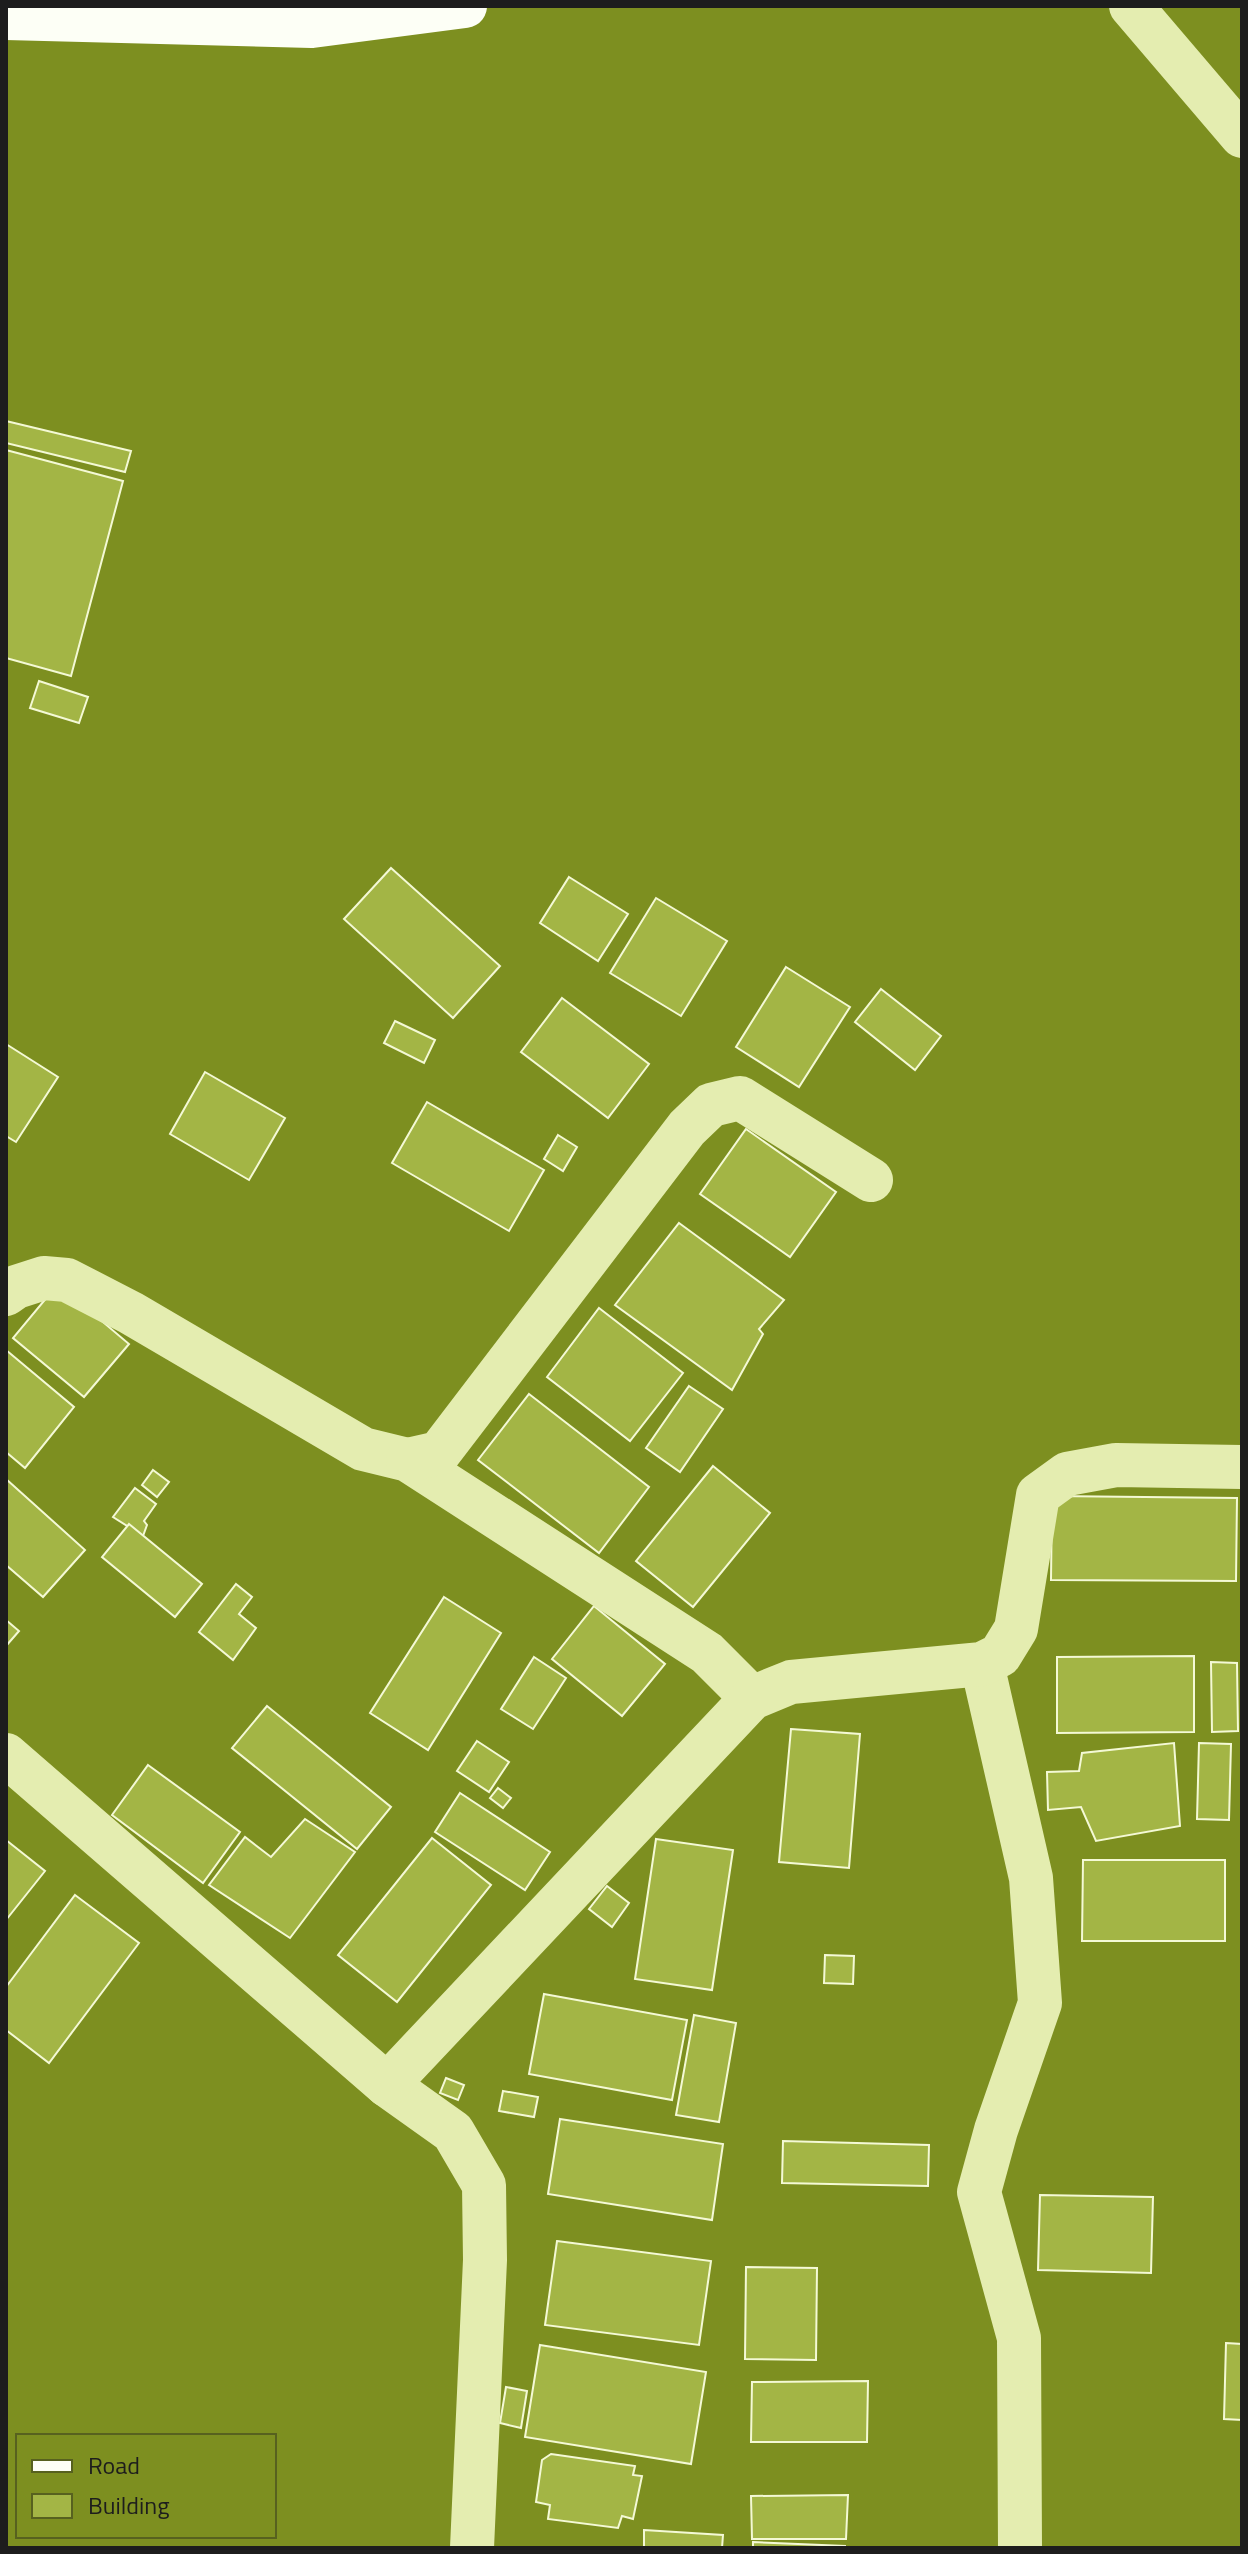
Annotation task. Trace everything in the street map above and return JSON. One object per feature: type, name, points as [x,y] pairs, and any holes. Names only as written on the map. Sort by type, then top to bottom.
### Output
[{"type":"main road","points":[[6,18],[300,16],[465,6]]},
{"type":"street","points":[[1131,6],[1242,136]]},
{"type":"street","points":[[408,1460],[439,1453],[687,1128],[711,1105],[740,1098],[871,1180]]},
{"type":"street","points":[[6,1294],[16,1287],[44,1278],[67,1280],[131,1313],[363,1449],[408,1460],[707,1653],[752,1698]]},
{"type":"street","points":[[387,2085],[752,1698],[791,1682],[982,1664],[1000,1655],[1016,1629],[1038,1495],[1067,1474],[1116,1465],[1242,1467]]},
{"type":"street","points":[[982,1664],[1031,1878],[1040,2003],[996,2130],[979,2192],[1019,2338],[1020,2548]]},
{"type":"street","points":[[6,1755],[387,2085],[453,2132],[484,2185],[485,2260],[472,2548]]},
{"type":"building","points":[[6,421],[131,451],[125,472],[6,443]]},
{"type":"building","points":[[6,450],[123,481],[71,676],[6,658]]},
{"type":"building","points":[[39,681],[88,697],[79,723],[30,708]]},
{"type":"building","points":[[391,868],[500,966],[453,1018],[344,919]]},
{"type":"building","points":[[569,877],[628,914],[598,961],[540,923]]},
{"type":"building","points":[[656,898],[727,941],[681,1016],[610,973]]},
{"type":"building","points":[[786,967],[850,1007],[799,1087],[736,1047]]},
{"type":"building","points":[[881,989],[941,1036],[915,1070],[855,1022]]},
{"type":"building","points":[[562,998],[649,1064],[608,1118],[521,1052]]},
{"type":"building","points":[[395,1021],[435,1040],[424,1063],[384,1043]]},
{"type":"building","points":[[6,1044],[58,1077],[16,1142],[6,1136]]},
{"type":"building","points":[[205,1072],[285,1118],[249,1180],[170,1134]]},
{"type":"building","points":[[427,1102],[544,1170],[509,1231],[392,1163]]},
{"type":"building","points":[[746,1129],[836,1192],[790,1257],[700,1194]]},
{"type":"building","points":[[558,1135],[577,1147],[563,1171],[544,1159]]},
{"type":"building","points":[[679,1223],[784,1300],[759,1329],[763,1334],[732,1390],[615,1305]]},
{"type":"building","points":[[58,1284],[129,1344],[84,1397],[13,1338]]},
{"type":"building","points":[[599,1308],[683,1373],[630,1441],[547,1377]]},
{"type":"building","points":[[6,1350],[74,1407],[25,1468],[6,1452]]},
{"type":"building","points":[[689,1386],[723,1409],[680,1472],[646,1448]]},
{"type":"building","points":[[529,1394],[649,1487],[599,1553],[478,1460]]},
{"type":"building","points":[[713,1466],[770,1513],[693,1607],[636,1561]]},
{"type":"building","points":[[153,1470],[169,1482],[157,1497],[142,1485]]},
{"type":"building","points":[[6,1479],[85,1550],[43,1597],[6,1565]]},
{"type":"building","points":[[135,1488],[156,1504],[144,1521],[147,1525],[143,1536],[113,1517]]},
{"type":"building","points":[[1052,1496],[1237,1498],[1236,1581],[1051,1580]]},
{"type":"building","points":[[129,1524],[202,1584],[175,1617],[102,1557]]},
{"type":"building","points":[[236,1584],[252,1597],[239,1614],[256,1628],[233,1660],[199,1632]]},
{"type":"building","points":[[444,1597],[501,1633],[428,1750],[370,1713]]},
{"type":"building","points":[[594,1606],[665,1664],[622,1716],[552,1659]]},
{"type":"building","points":[[6,1620],[19,1631],[6,1646]]},
{"type":"building","points":[[1194,1656],[1194,1732],[1057,1733],[1057,1657]]},
{"type":"building","points":[[534,1657],[566,1678],[533,1729],[501,1709]]},
{"type":"building","points":[[1211,1662],[1237,1663],[1238,1731],[1212,1732]]},
{"type":"building","points":[[267,1706],[391,1807],[357,1849],[232,1748]]},
{"type":"building","points":[[791,1729],[860,1734],[849,1868],[779,1862]]},
{"type":"building","points":[[477,1741],[509,1762],[489,1792],[457,1771]]},
{"type":"building","points":[[1174,1743],[1180,1826],[1096,1841],[1081,1807],[1048,1810],[1047,1772],[1079,1771],[1082,1753]]},
{"type":"building","points":[[1199,1743],[1231,1744],[1229,1820],[1197,1819]]},
{"type":"building","points":[[148,1765],[240,1832],[203,1883],[112,1815]]},
{"type":"building","points":[[498,1788],[511,1798],[503,1808],[490,1798]]},
{"type":"building","points":[[460,1793],[550,1852],[525,1890],[435,1832]]},
{"type":"building","points":[[305,1819],[355,1852],[290,1938],[209,1885],[245,1837],[271,1857]]},
{"type":"building","points":[[432,1838],[491,1885],[397,2002],[338,1955]]},
{"type":"building","points":[[656,1839],[733,1850],[712,1990],[635,1979]]},
{"type":"building","points":[[6,1840],[45,1871],[6,1920]]},
{"type":"building","points":[[1083,1860],[1225,1860],[1225,1941],[1082,1941]]},
{"type":"building","points":[[607,1886],[629,1903],[612,1927],[589,1909]]},
{"type":"building","points":[[75,1895],[139,1943],[49,2063],[6,2030],[6,1987]]},
{"type":"building","points":[[825,1955],[854,1956],[853,1984],[824,1983]]},
{"type":"building","points":[[544,1994],[687,2020],[672,2100],[529,2074]]},
{"type":"building","points":[[694,2015],[736,2023],[719,2122],[676,2115]]},
{"type":"building","points":[[446,2078],[464,2085],[458,2100],[440,2093]]},
{"type":"building","points":[[503,2091],[538,2097],[534,2117],[499,2111]]},
{"type":"building","points":[[560,2119],[723,2144],[712,2220],[548,2194]]},
{"type":"building","points":[[783,2141],[929,2145],[928,2186],[782,2183]]},
{"type":"building","points":[[1040,2195],[1153,2197],[1151,2273],[1038,2270]]},
{"type":"building","points":[[557,2241],[711,2261],[699,2345],[545,2325]]},
{"type":"building","points":[[746,2267],[817,2268],[816,2360],[745,2359]]},
{"type":"building","points":[[1226,2343],[1242,2344],[1242,2420],[1224,2419]]},
{"type":"building","points":[[540,2345],[706,2372],[691,2464],[525,2437]]},
{"type":"building","points":[[868,2381],[867,2442],[751,2442],[752,2382]]},
{"type":"building","points":[[506,2387],[527,2391],[521,2428],[500,2423]]},
{"type":"building","points":[[551,2454],[635,2466],[633,2475],[642,2476],[633,2519],[622,2516],[618,2528],[548,2519],[550,2505],[536,2502],[542,2460]]},
{"type":"building","points":[[848,2495],[846,2539],[752,2539],[751,2496]]},
{"type":"building","points":[[644,2530],[723,2535],[722,2548],[644,2548]]},
{"type":"building","points":[[753,2542],[845,2546],[845,2548],[753,2548]]}]
